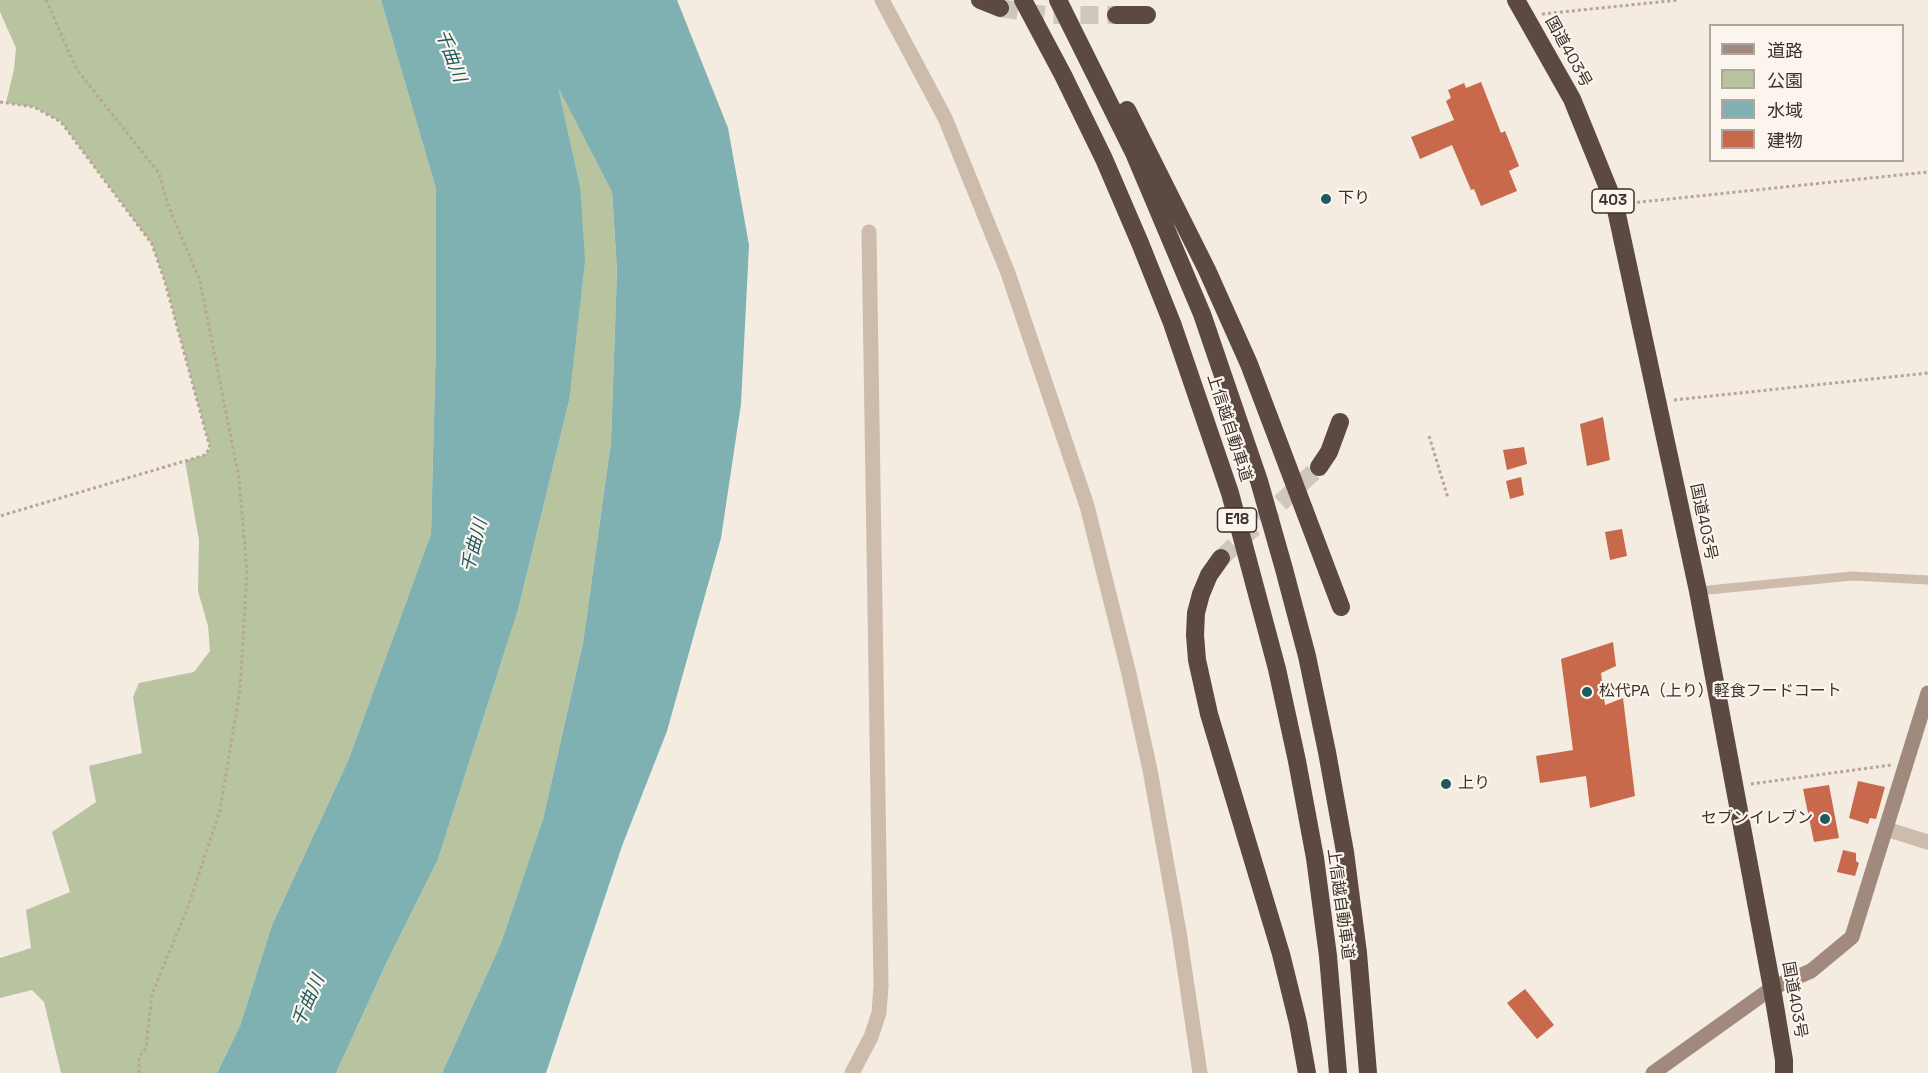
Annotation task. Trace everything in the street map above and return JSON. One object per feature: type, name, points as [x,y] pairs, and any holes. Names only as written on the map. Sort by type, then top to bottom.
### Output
[{"type":"highway","points":[[980,0],[1000,8]]},
{"type":"highway","name":"上信越自動車道","points":[[1023,0],[1089,128],[1140,243],[1172,323],[1230,493],[1277,669],[1297,761],[1328,956],[1338,1073]]},
{"type":"highway","points":[[1060,0],[1111,81],[1207,270],[1249,364],[1341,607]]},
{"type":"highway","name":"上信越自動車道","points":[[1060,0],[1134,153],[1170,234],[1217,355],[1262,492],[1307,656],[1329,763],[1345,852],[1358,953],[1368,1073]]},
{"type":"highway","name":"国道403号","points":[[1521,8],[1572,99],[1615,205],[1698,591],[1773,988],[1784,1073]]},
{"type":"highway","points":[[1116,15],[1147,15]]},
{"type":"highway","points":[[1319,467],[1329,452],[1340,422]]},
{"type":"highway","points":[[1221,558],[1209,575],[1196,613],[1197,660],[1209,714],[1281,954],[1298,1023],[1307,1073]]},
{"type":"street","points":[[882,0],[945,118],[1003,262],[1087,506],[1129,674],[1150,770],[1179,932],[1200,1073]]},
{"type":"street","points":[[852,1073],[871,1037],[879,1012],[881,986],[869,232]]},
{"type":"street","points":[[1653,1073],[1773,988],[1811,970],[1852,937],[1928,693]]},
{"type":"street","points":[[1886,829],[1928,842]]},
{"type":"lane","points":[[1698,591],[1852,576],[1928,580]]},
{"type":"path","points":[[46,0],[77,70],[159,173],[168,205],[200,281],[239,478],[247,572],[240,690],[220,810],[188,908],[152,994],[146,1048],[139,1057],[139,1073]]},
{"type":"path","points":[[1521,8],[1679,0]]},
{"type":"path","points":[[0,102],[34,107],[62,122],[152,244],[165,282],[210,448],[205,455],[0,516]]},
{"type":"path","points":[[1615,205],[1928,172]]},
{"type":"path","points":[[1658,402],[1928,372]]},
{"type":"path","points":[[1429,436],[1448,498]]},
{"type":"path","points":[[1735,786],[1894,765],[1905,768]]},
{"type":"green space","points":[[0,0],[381,0],[436,189],[436,342],[431,534],[348,761],[272,925],[240,1026],[217,1073],[61,1073],[44,1002],[32,990],[0,998],[0,958],[31,948],[26,910],[70,892],[52,832],[96,802],[89,766],[142,753],[133,697],[139,683],[194,672],[210,651],[208,626],[198,591],[199,540],[185,461],[205,455],[210,448],[165,282],[152,244],[61,122],[34,107],[6,103],[16,48],[0,12]]},
{"type":"green space","points":[[557,84],[612,192],[617,270],[611,442],[583,643],[543,819],[501,943],[442,1073],[336,1073],[385,966],[438,859],[518,610],[569,401],[580,186]]},
{"type":"water","name":"千曲川","points":[[381,0],[677,0],[728,128],[749,245],[741,404],[721,538],[667,731],[622,846],[546,1073],[442,1073],[501,943],[543,819],[583,643],[611,442],[617,270],[612,192],[558,87],[580,186],[585,260],[569,401],[518,610],[438,859],[385,966],[336,1073],[217,1073],[240,1026],[272,925],[348,761],[431,534],[436,342],[436,189]]},
{"type":"building","points":[[1481,82],[1501,133],[1505,131],[1519,166],[1509,171],[1517,191],[1481,206],[1474,189],[1471,190],[1452,145],[1420,159],[1411,137],[1454,120],[1446,101],[1451,98],[1448,90],[1464,83],[1466,88]]},
{"type":"building","points":[[1603,417],[1610,460],[1587,466],[1580,424]]},
{"type":"building","points":[[1524,447],[1527,464],[1507,470],[1503,450]]},
{"type":"building","points":[[1521,477],[1524,495],[1510,499],[1506,481]]},
{"type":"building","points":[[1622,529],[1627,556],[1610,560],[1605,532]]},
{"type":"building","points":[[1613,642],[1616,666],[1601,673],[1605,705],[1623,698],[1635,796],[1590,808],[1586,776],[1540,783],[1536,756],[1573,750],[1561,659]]},
{"type":"building","points":[[1858,781],[1885,787],[1876,819],[1870,818],[1868,824],[1849,818]]},
{"type":"building","points":[[1829,785],[1839,838],[1814,842],[1803,789]]},
{"type":"building","points":[[1843,850],[1856,853],[1856,861],[1859,863],[1855,876],[1837,872]]},
{"type":"building","points":[[1525,989],[1554,1025],[1537,1039],[1507,1003]]},
{"type":"tunnel","points":[[1000,8],[1045,15],[1116,15]]},
{"type":"tunnel","points":[[1221,558],[1319,467]]},
{"type":"place","name":"下り","points":[[1326,199]]},
{"type":"place","name":"松代PA（上り）軽食フードコート","points":[[1587,692]]},
{"type":"place","name":"上り","points":[[1446,784]]},
{"type":"place","name":"セブンイレブン","points":[[1825,819]]}]
